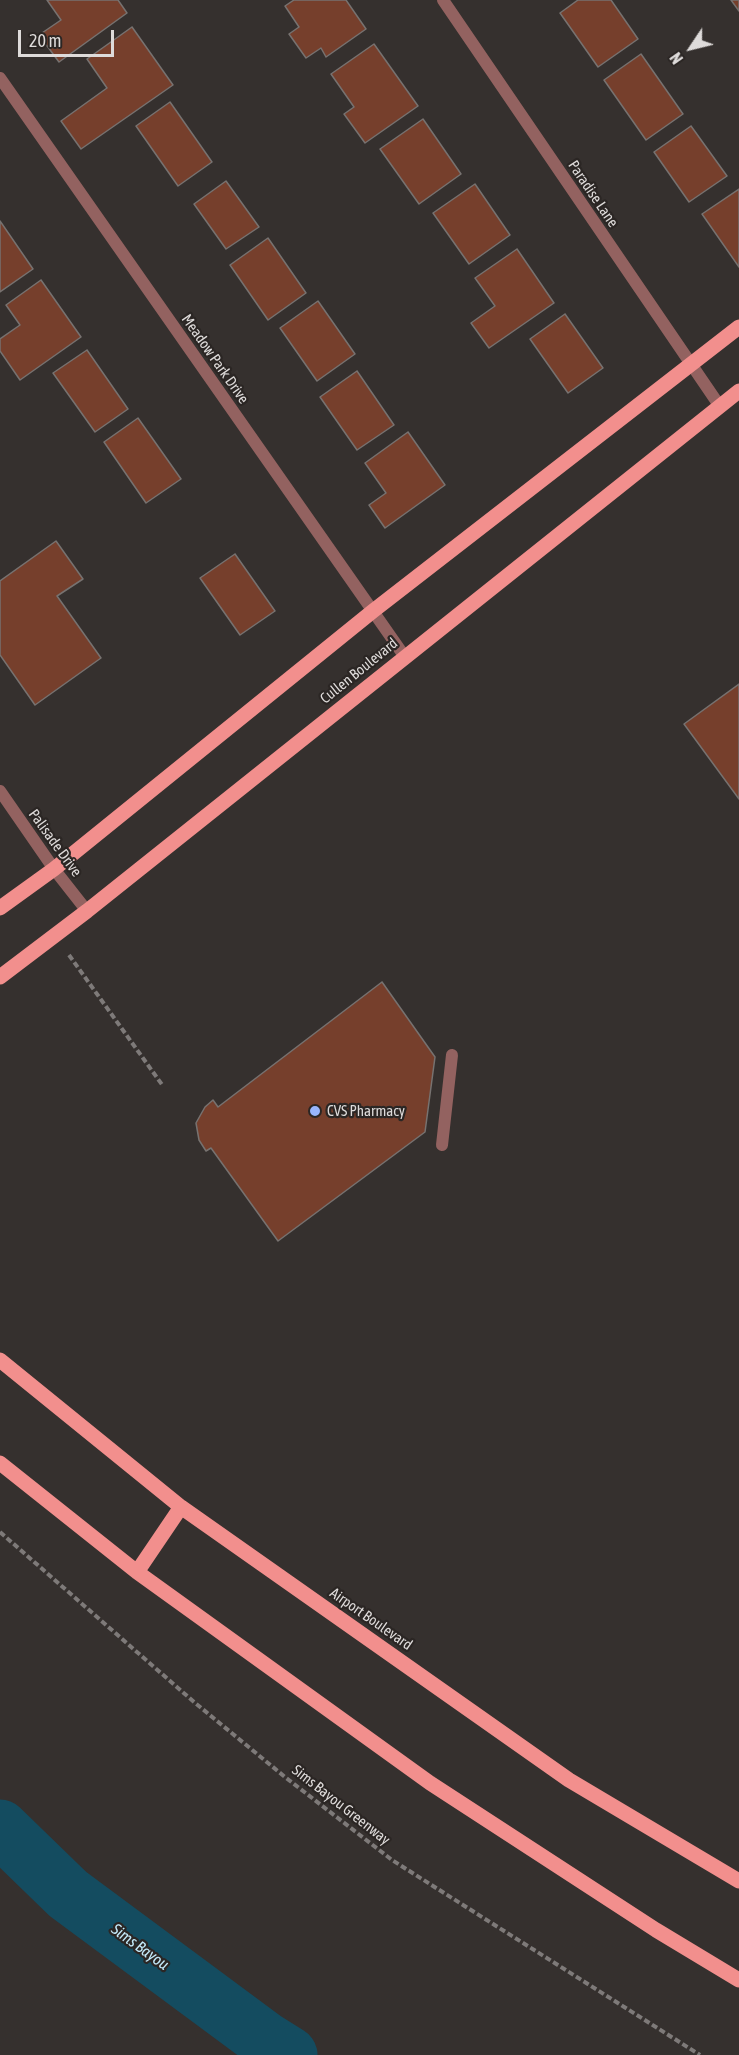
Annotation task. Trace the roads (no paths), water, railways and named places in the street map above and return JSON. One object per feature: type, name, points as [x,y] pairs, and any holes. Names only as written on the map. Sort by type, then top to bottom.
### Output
[{"type":"main road","points":[[0,908],[54,869],[373,611],[739,327]]},
{"type":"main road","name":"Cullen Boulevard","points":[[0,977],[87,911],[739,391]]},
{"type":"main road","name":"Airport Boulevard","points":[[0,1360],[181,1507],[569,1780],[739,1881]]},
{"type":"main road","points":[[0,1463],[137,1572],[430,1783],[656,1930],[739,1980]]},
{"type":"main road","points":[[137,1572],[181,1507]]},
{"type":"street","name":"Paradise Lane","points":[[443,0],[719,405]]},
{"type":"street","name":"Meadow Park Drive","points":[[0,78],[405,657]]},
{"type":"street","name":"Palisade Drive","points":[[0,790],[54,869],[87,911]]},
{"type":"street","points":[[442,1145],[452,1054]]},
{"type":"waterway","name":"Sims Bayou","points":[[0,1828],[68,1894],[265,2040],[289,2055]]},
{"type":"place","name":"CVS Pharmacy","points":[[315,1111]]}]
